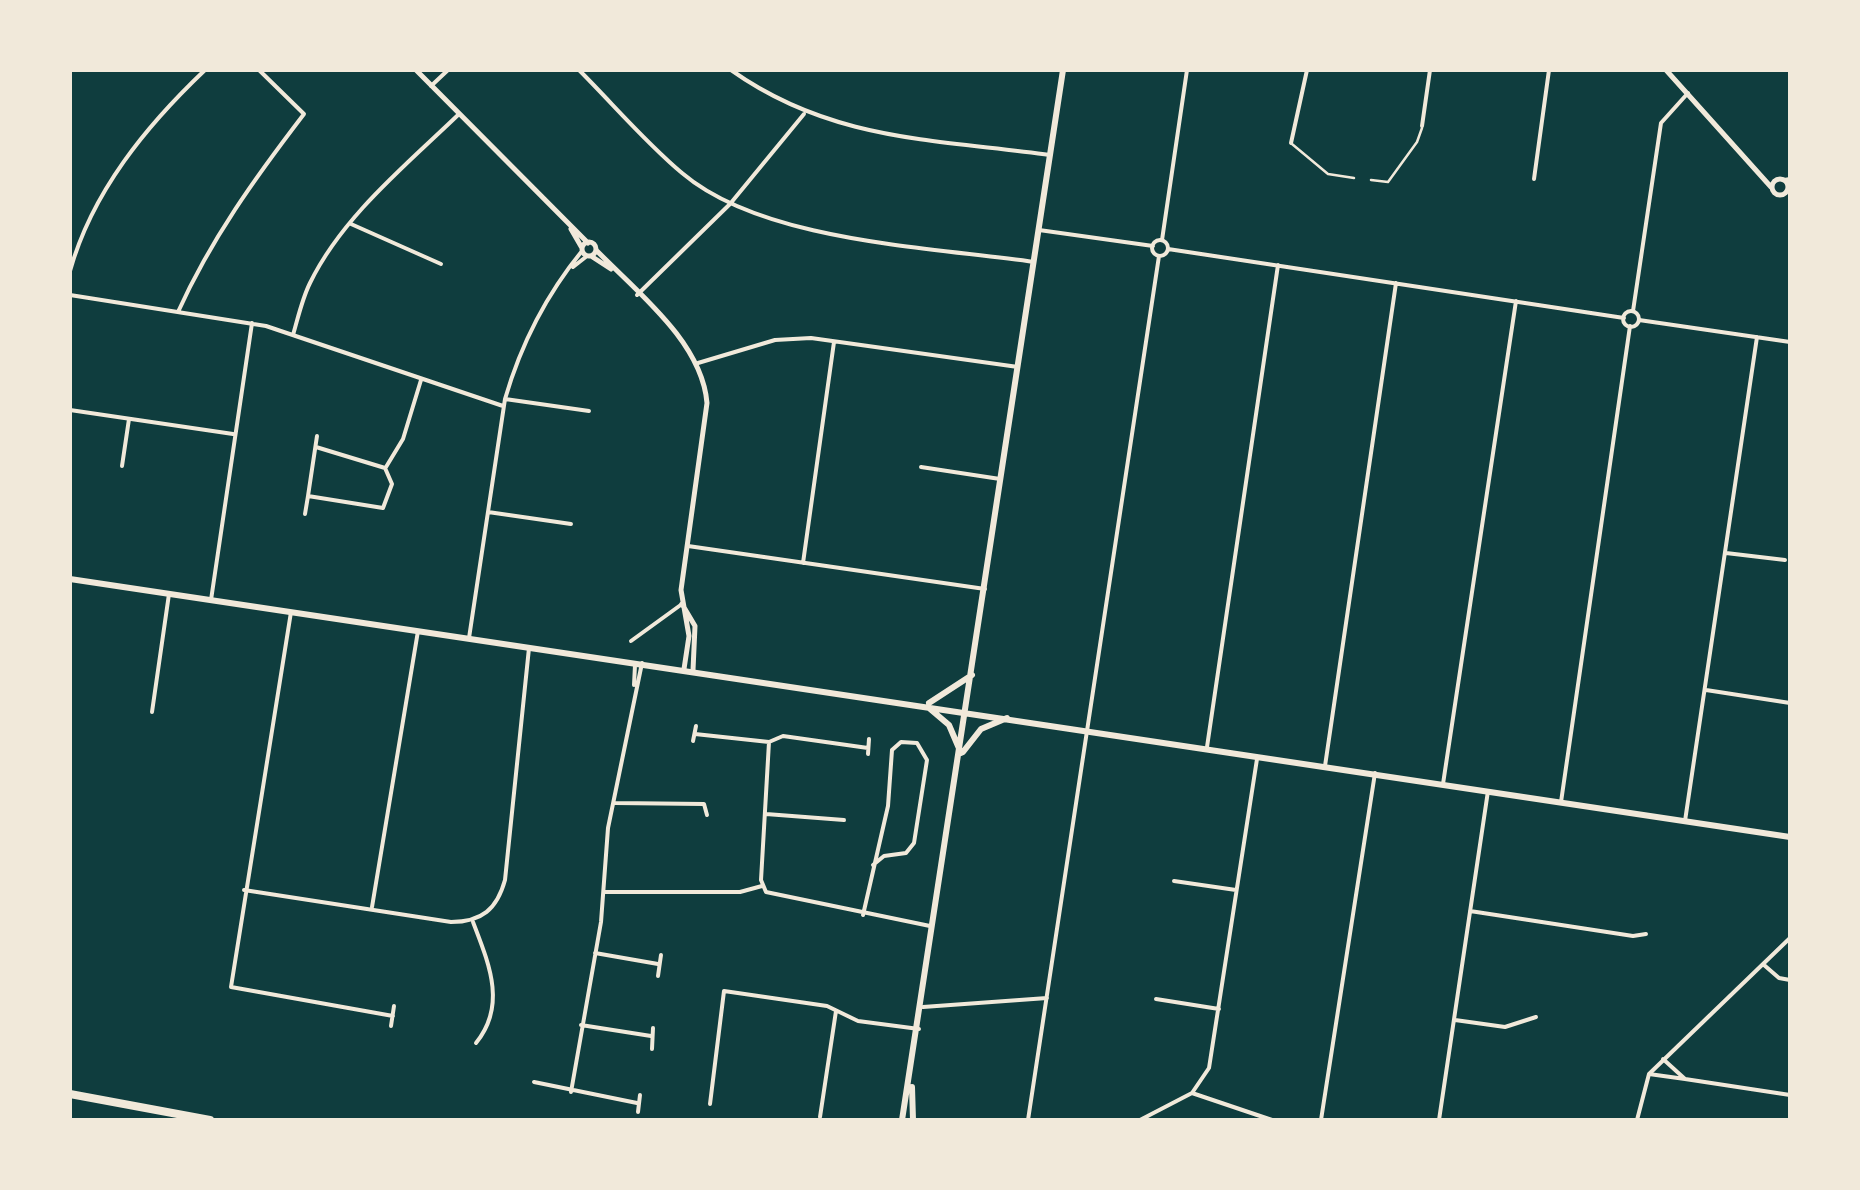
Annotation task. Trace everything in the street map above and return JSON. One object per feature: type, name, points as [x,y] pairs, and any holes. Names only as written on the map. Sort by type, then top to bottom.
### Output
[{"type":"highway","points":[[70,1094],[210,1120]]},
{"type":"main road","points":[[902,1120],[968,712],[1063,70]]},
{"type":"main road","points":[[70,580],[1088,728],[1790,837]]},
{"type":"main road","points":[[923,705],[940,700],[973,674]]},
{"type":"main road","points":[[923,705],[949,725],[961,754]]},
{"type":"main road","points":[[961,754],[981,728],[1008,718]]},
{"type":"main road","points":[[911,1081],[912,1120]]},
{"type":"street","points":[[70,272],[115,174],[145,132],[205,70]]},
{"type":"street","points":[[178,312],[203,257],[232,211],[304,114],[259,70]]},
{"type":"street","points":[[416,70],[570,226],[588,251],[638,294],[698,362],[706,403],[682,604],[688,636],[688,670]]},
{"type":"street","points":[[432,86],[448,70]]},
{"type":"street","points":[[578,70],[683,174],[730,204],[788,225],[1034,262]]},
{"type":"street","points":[[731,70],[769,97],[842,126],[1050,156]]},
{"type":"street","points":[[1168,249],[1162,240],[1186,70]]},
{"type":"street","points":[[1291,143],[1307,70]]},
{"type":"street","points":[[1422,126],[1430,70]]},
{"type":"street","points":[[1534,179],[1549,70]]},
{"type":"street","points":[[1666,70],[1758,170],[1774,194],[1788,191]]},
{"type":"street","points":[[1639,320],[1633,311],[1661,123],[1688,94]]},
{"type":"street","points":[[638,294],[730,204],[804,114]]},
{"type":"street","points":[[292,335],[310,282],[351,224],[388,181],[458,115]]},
{"type":"street","points":[[1758,170],[1783,180],[1790,202]]},
{"type":"street","points":[[1771,186],[1783,180]]},
{"type":"street","points":[[351,224],[440,264]]},
{"type":"street","points":[[1039,230],[1153,246],[1162,240]]},
{"type":"street","points":[[1028,1120],[1159,256],[1153,246]]},
{"type":"street","points":[[1159,256],[1168,249],[1396,282],[1624,318],[1630,326],[1561,802]]},
{"type":"street","points":[[469,638],[504,403],[516,362],[552,288],[588,251]]},
{"type":"street","points":[[1207,747],[1278,266]]},
{"type":"street","points":[[1325,766],[1396,282]]},
{"type":"street","points":[[70,295],[252,323],[504,403],[589,411]]},
{"type":"street","points":[[1443,784],[1516,301]]},
{"type":"street","points":[[1624,318],[1633,311]]},
{"type":"street","points":[[1630,326],[1639,320],[1790,342]]},
{"type":"street","points":[[210,600],[252,323]]},
{"type":"street","points":[[1685,821],[1757,337]]},
{"type":"street","points":[[698,362],[774,340],[834,342],[1019,367]]},
{"type":"street","points":[[803,563],[834,342]]},
{"type":"street","points":[[385,468],[403,439],[422,380]]},
{"type":"street","points":[[70,410],[235,434]]},
{"type":"street","points":[[122,466],[130,419]]},
{"type":"street","points":[[305,514],[318,436]]},
{"type":"street","points":[[308,496],[383,508],[392,484],[385,468],[316,447]]},
{"type":"street","points":[[921,467],[1002,479]]},
{"type":"street","points":[[488,512],[571,524]]},
{"type":"street","points":[[688,546],[986,589]]},
{"type":"street","points":[[1726,553],[1785,560]]},
{"type":"street","points":[[152,712],[169,594]]},
{"type":"street","points":[[631,642],[682,604]]},
{"type":"street","points":[[291,612],[231,987],[393,1016]]},
{"type":"street","points":[[371,909],[418,630]]},
{"type":"street","points":[[244,890],[473,922],[500,898],[505,880],[529,647]]},
{"type":"street","points":[[571,1092],[604,892],[608,828],[616,803],[638,662]]},
{"type":"street","points":[[1706,690],[1790,703]]},
{"type":"street","points":[[693,741],[696,726]]},
{"type":"street","points":[[694,734],[768,742],[783,736],[868,751],[870,739]]},
{"type":"street","points":[[762,886],[766,814],[763,786],[768,742]]},
{"type":"street","points":[[864,915],[873,866],[888,806],[892,750],[901,742],[917,743],[926,760],[914,843],[906,853],[884,856],[873,866]]},
{"type":"street","points":[[1140,1120],[1192,1093],[1212,1058],[1258,755]]},
{"type":"street","points":[[1321,1120],[1375,774]]},
{"type":"street","points":[[1438,1120],[1488,790]]},
{"type":"street","points":[[616,803],[704,804],[707,815]]},
{"type":"street","points":[[766,814],[844,820]]},
{"type":"street","points":[[1174,881],[1236,890]]},
{"type":"street","points":[[604,892],[740,892],[762,886]]},
{"type":"street","points":[[762,886],[773,895],[935,927]]},
{"type":"street","points":[[1470,911],[1633,936],[1646,934]]},
{"type":"street","points":[[473,922],[492,978],[495,1006],[492,1022],[476,1043]]},
{"type":"street","points":[[1636,1120],[1649,1074],[1790,938]]},
{"type":"street","points":[[595,953],[658,964]]},
{"type":"street","points":[[658,976],[661,955]]},
{"type":"street","points":[[1764,965],[1779,978],[1790,980]]},
{"type":"street","points":[[710,1104],[724,991],[836,1011],[858,1021],[919,1029]]},
{"type":"street","points":[[922,1007],[1047,998]]},
{"type":"street","points":[[1156,999],[1219,1008]]},
{"type":"street","points":[[392,1026],[394,1006]]},
{"type":"street","points":[[820,1117],[836,1011]]},
{"type":"street","points":[[1455,1020],[1505,1027],[1536,1017]]},
{"type":"street","points":[[581,1025],[651,1036]]},
{"type":"street","points":[[652,1048],[654,1028]]},
{"type":"street","points":[[1663,1059],[1684,1080]]},
{"type":"street","points":[[1649,1074],[1790,1095]]},
{"type":"street","points":[[534,1082],[636,1102]]},
{"type":"street","points":[[1192,1093],[1272,1120]]},
{"type":"street","points":[[638,1112],[636,1102],[640,1094]]},
{"type":"lane","points":[[1371,180],[1388,182],[1418,142],[1422,126]]},
{"type":"lane","points":[[1291,143],[1328,174],[1354,178]]}]
